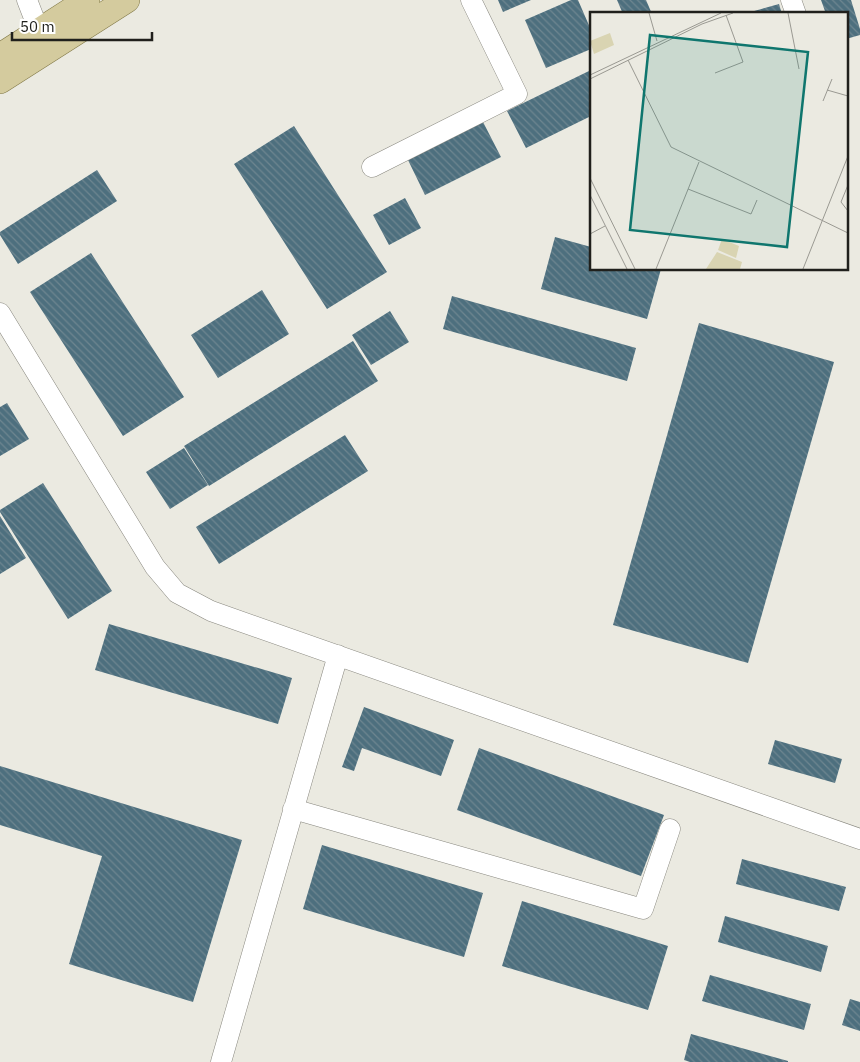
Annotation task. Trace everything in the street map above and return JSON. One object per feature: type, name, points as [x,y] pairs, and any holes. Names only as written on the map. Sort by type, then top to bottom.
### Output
[{"type":"main road","points":[[0,56],[87,0]]},
{"type":"main road","points":[[0,81],[127,0]]},
{"type":"street","points":[[27,0],[39,30]]},
{"type":"street","points":[[372,167],[517,94],[471,0]]},
{"type":"street","points":[[0,314],[155,567],[177,593],[211,610],[860,839]]},
{"type":"street","points":[[221,1062],[338,655]]},
{"type":"street","points":[[293,809],[643,909],[670,829]]},
{"type":"building","points":[[498,0],[531,0],[503,12]]},
{"type":"building","points":[[571,0],[578,0],[590,28],[590,49],[546,68],[525,20]]},
{"type":"building","points":[[617,0],[646,0],[651,12],[622,12]]},
{"type":"building","points":[[821,0],[851,0],[860,35],[848,38],[848,12],[825,12]]},
{"type":"building","points":[[779,4],[781,12],[751,12]]},
{"type":"building","points":[[590,70],[590,116],[526,148],[507,111]]},
{"type":"building","points":[[483,122],[501,157],[425,195],[408,160]]},
{"type":"building","points":[[294,126],[387,272],[327,309],[234,164]]},
{"type":"building","points":[[97,170],[117,201],[18,264],[0,232]]},
{"type":"building","points":[[405,198],[421,228],[389,245],[373,215]]},
{"type":"building","points":[[555,237],[590,247],[590,270],[661,270],[647,319],[541,289]]},
{"type":"building","points":[[91,253],[184,397],[123,436],[30,292]]},
{"type":"building","points":[[262,290],[289,334],[218,378],[191,335]]},
{"type":"building","points":[[452,296],[636,348],[627,381],[443,329]]},
{"type":"building","points":[[390,311],[409,342],[371,365],[352,335]]},
{"type":"building","points":[[699,323],[834,362],[748,663],[613,625]]},
{"type":"building","points":[[353,341],[378,381],[209,486],[184,446]]},
{"type":"building","points":[[7,403],[29,439],[0,456],[0,407]]},
{"type":"building","points":[[345,435],[368,471],[219,564],[196,527]]},
{"type":"building","points":[[184,448],[208,485],[170,509],[146,472]]},
{"type":"building","points":[[43,483],[112,591],[68,619],[0,512],[0,510]]},
{"type":"building","points":[[0,516],[26,558],[0,574]]},
{"type":"building","points":[[109,624],[292,678],[278,724],[95,670]]},
{"type":"building","points":[[364,707],[454,740],[441,776],[362,748],[354,771],[342,767]]},
{"type":"building","points":[[775,740],[842,759],[835,783],[768,764]]},
{"type":"building","points":[[479,748],[664,815],[641,876],[457,810]]},
{"type":"building","points":[[0,766],[242,840],[193,1002],[69,964],[102,856],[0,825]]},
{"type":"building","points":[[322,845],[483,893],[464,957],[303,909]]},
{"type":"building","points":[[742,859],[846,887],[839,911],[736,884]]},
{"type":"building","points":[[522,901],[668,946],[648,1010],[502,966]]},
{"type":"building","points":[[725,916],[828,946],[821,972],[718,942]]},
{"type":"building","points":[[710,975],[811,1004],[804,1030],[702,1001]]},
{"type":"building","points":[[850,999],[860,1002],[860,1031],[842,1025]]},
{"type":"building","points":[[691,1034],[788,1062],[690,1062],[684,1060]]}]
